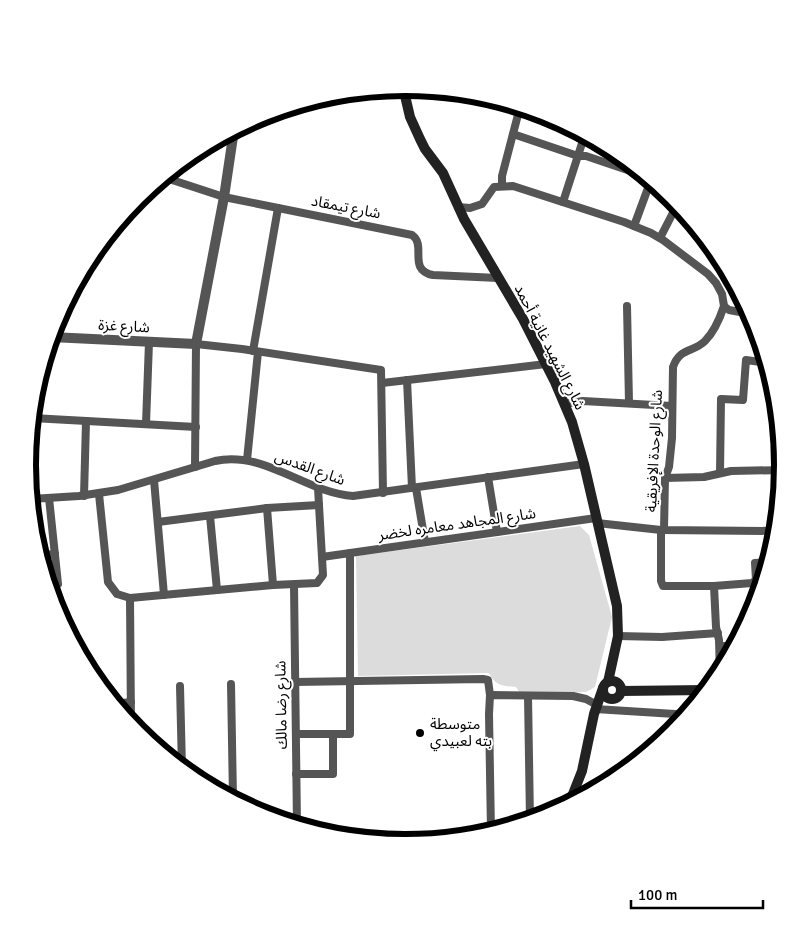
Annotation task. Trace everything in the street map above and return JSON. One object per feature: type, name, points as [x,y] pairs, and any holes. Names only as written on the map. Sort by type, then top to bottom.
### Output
[{"type":"main road","name":"شارع الشهيد غانية أحمد","points":[[405,96],[415,128],[425,149],[443,173],[458,207],[523,319],[564,404],[584,464],[617,606],[618,636],[612,669],[611,688]]},
{"type":"main road","points":[[573,794],[582,771],[599,696],[611,688],[698,690]]},
{"type":"street","points":[[502,185],[502,176],[518,113]]},
{"type":"street","points":[[513,134],[627,170]]},
{"type":"street","points":[[195,467],[196,344],[224,197],[232,139]]},
{"type":"street","points":[[563,202],[583,141]]},
{"type":"street","name":"شارع تيمقاد","points":[[170,180],[224,197],[412,235],[418,242],[420,268],[429,274],[498,278]]},
{"type":"street","points":[[458,207],[470,208],[482,204],[494,187],[502,185],[513,186],[634,226],[660,238],[708,274],[722,294],[724,306],[728,310],[742,312]]},
{"type":"street","points":[[634,226],[649,187]]},
{"type":"street","points":[[247,460],[256,351],[278,208]]},
{"type":"street","points":[[660,238],[674,212]]},
{"type":"street","points":[[627,306],[629,402]]},
{"type":"street","name":"شارع الوحدة الإفريقية","points":[[714,586],[663,586],[661,581],[662,530],[665,478],[671,454],[673,367],[676,358],[685,351],[699,346],[706,340],[721,316],[724,306]]},
{"type":"street","name":"شارع غزة","points":[[59,337],[196,344]]},
{"type":"street","points":[[146,424],[150,342]]},
{"type":"street","points":[[196,344],[382,370],[383,492]]},
{"type":"street","points":[[720,473],[721,399],[742,400],[746,360],[760,362]]},
{"type":"street","points":[[382,383],[546,364]]},
{"type":"street","points":[[407,380],[414,488],[425,542]]},
{"type":"street","points":[[564,404],[583,400],[672,406]]},
{"type":"street","points":[[39,419],[196,427]]},
{"type":"street","points":[[84,496],[86,421]]},
{"type":"street","name":"شارع القدس","points":[[38,499],[99,494],[223,460],[247,460],[318,488],[344,495],[362,496],[584,464]]},
{"type":"street","points":[[665,478],[704,477],[731,471],[775,470]]},
{"type":"street","points":[[488,477],[497,532]]},
{"type":"street","points":[[154,480],[164,595]]},
{"type":"street","points":[[99,494],[108,582],[117,594],[130,598],[273,585],[313,584],[320,581],[323,575],[318,488]]},
{"type":"street","points":[[49,498],[58,584]]},
{"type":"street","points":[[158,522],[267,508],[319,506]]},
{"type":"street","points":[[267,508],[273,585]]},
{"type":"street","points":[[210,516],[217,590]]},
{"type":"street","name":"شارع المجاهد معامره لخضر","points":[[322,557],[497,532],[597,521],[662,530],[769,531]]},
{"type":"street","points":[[296,734],[350,734],[350,553]]},
{"type":"street","points":[[47,555],[55,554]]},
{"type":"street","points":[[720,658],[714,586],[752,583],[756,580],[755,563],[762,563]]},
{"type":"street","name":"شارع رضا مالك","points":[[294,584],[297,818]]},
{"type":"street","points":[[130,598],[131,711]]},
{"type":"street","points":[[618,636],[662,637],[718,633]]},
{"type":"street","points":[[720,646],[727,646]]},
{"type":"street","points":[[295,682],[488,680],[490,696],[491,824]]},
{"type":"street","points":[[231,684],[233,791]]},
{"type":"street","points":[[180,686],[182,759]]},
{"type":"street","points":[[490,696],[573,696],[586,698],[596,707],[678,714]]},
{"type":"street","points":[[528,696],[530,813]]},
{"type":"street","points":[[124,703],[131,702]]},
{"type":"street","points":[[296,774],[333,774],[333,734]]},
{"type":"shaded area","points":[[580,526],[589,535],[612,617],[595,687],[586,692],[520,693],[516,687],[503,686],[497,683],[489,673],[358,676],[356,556]]},
{"type":"place","name":"متوسطة بته لعبيدي","points":[[420,733]]}]
